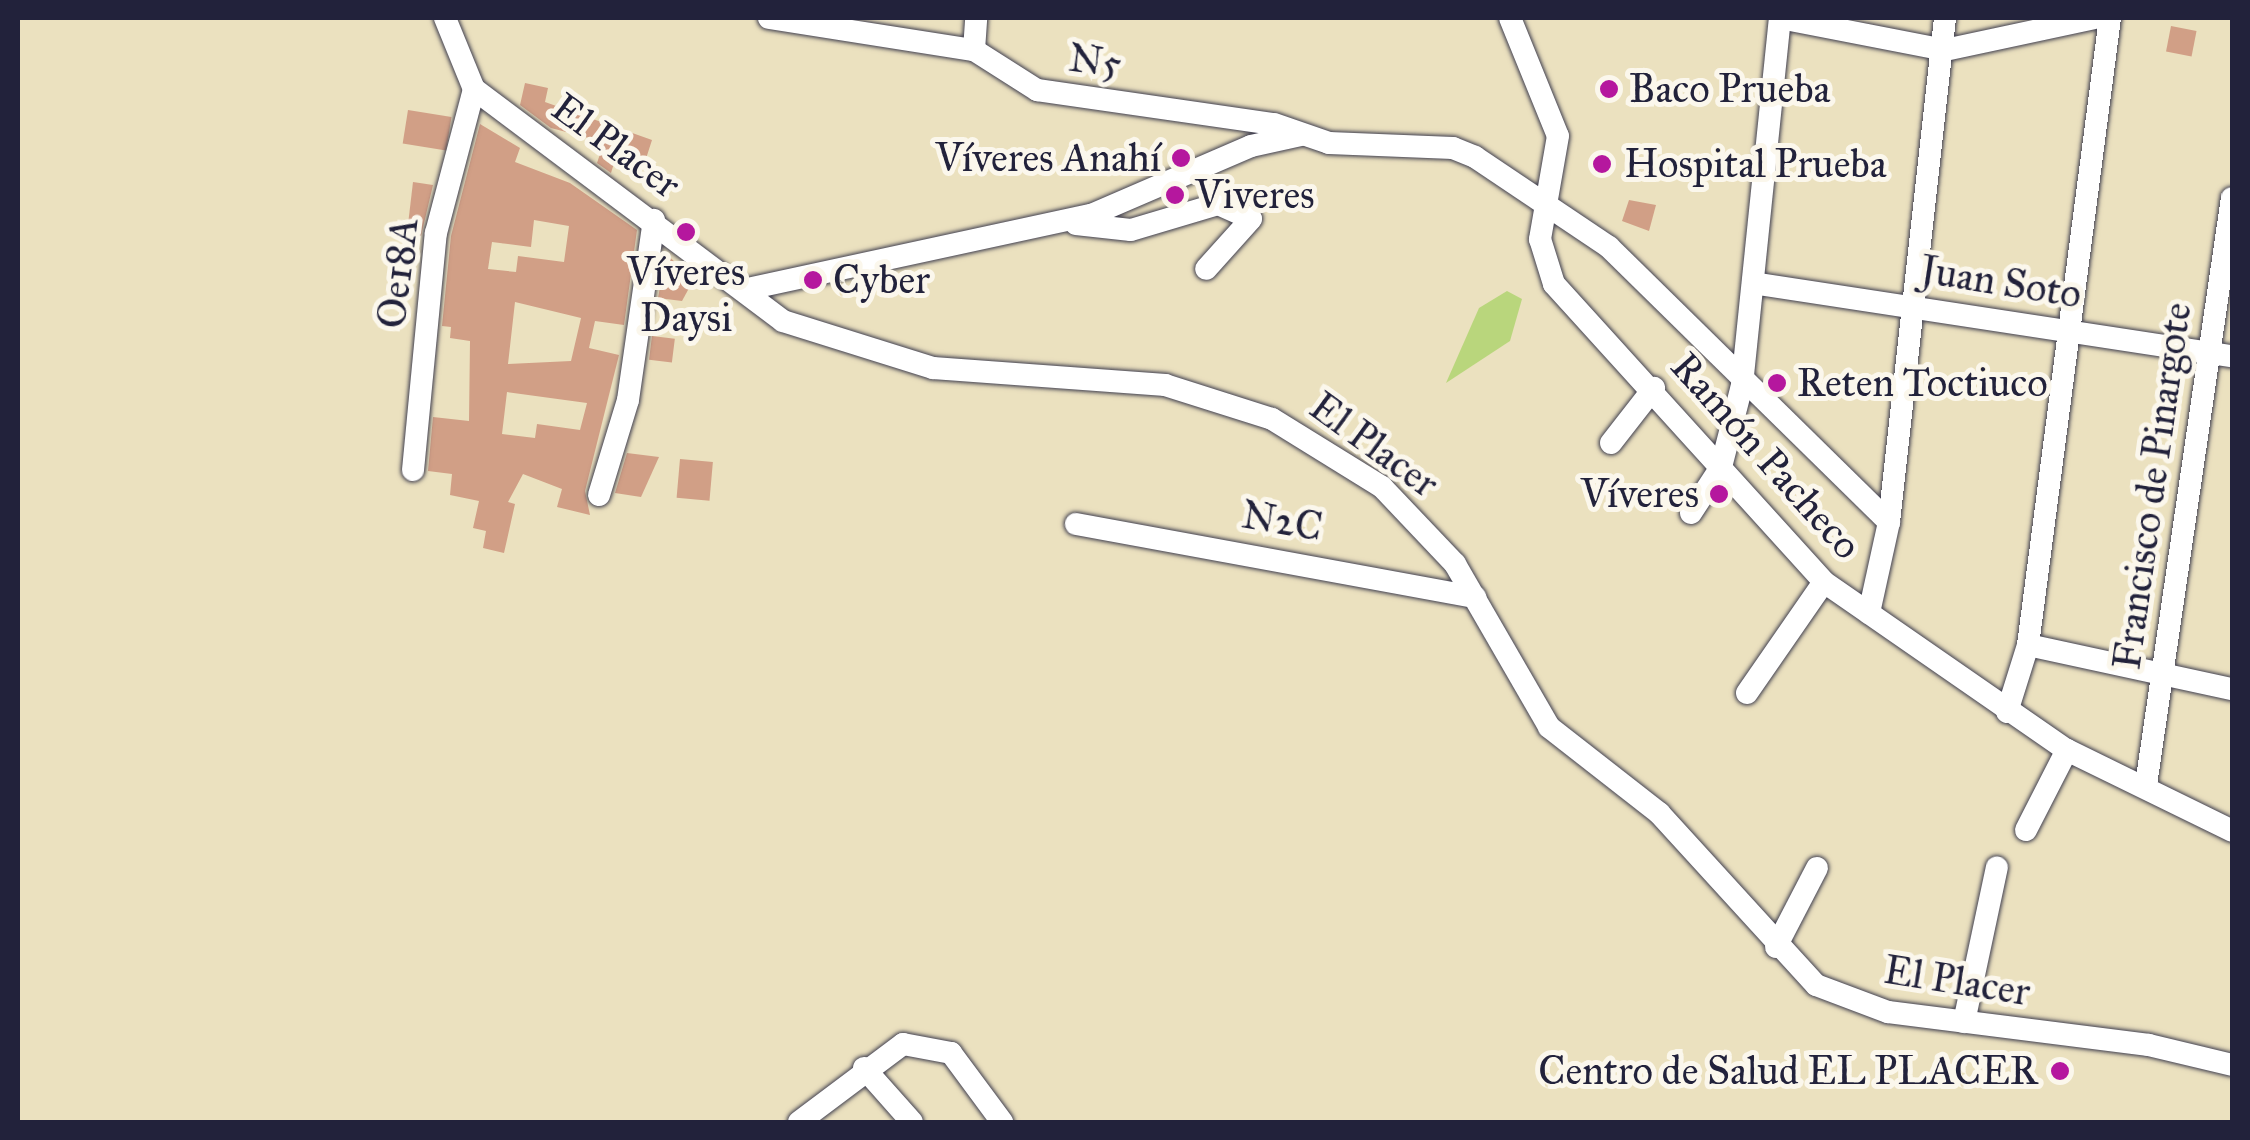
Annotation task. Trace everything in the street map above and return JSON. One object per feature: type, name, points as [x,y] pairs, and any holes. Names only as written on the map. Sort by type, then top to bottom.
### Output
[{"type":"street","points":[[446,18],[474,89]]},
{"type":"street","name":"N5","points":[[769,18],[974,50],[1037,90],[1301,136],[1453,148],[1551,204],[1608,247],[1742,385],[1890,522]]},
{"type":"street","points":[[974,50],[976,18]]},
{"type":"street","name":"Ramón Pacheco","points":[[1510,18],[1558,136],[1551,204],[1540,239],[1544,268],[1720,467],[1824,582],[2067,750],[2146,784],[2232,831]]},
{"type":"street","points":[[1691,513],[1720,467],[1742,385],[1759,284],[1780,18],[1945,50],[2094,18]]},
{"type":"street","points":[[1869,613],[1890,522],[1945,50],[1945,18]]},
{"type":"street","points":[[2007,712],[2028,644],[2110,18]]},
{"type":"street","name":"El Placer","points":[[474,89],[784,321],[873,355],[994,374],[1132,379],[1272,419],[1382,488],[1475,597],[1549,727],[1660,814],[1776,947],[1846,1000],[2232,1065]]},
{"type":"street","name":"Oe18A","points":[[412,470],[436,233],[474,89]]},
{"type":"street","points":[[743,290],[1057,221],[1301,136]]},
{"type":"street","name":"Francisco de Pinargote","points":[[2146,784],[2221,354],[2232,198]]},
{"type":"street","points":[[1057,221],[1132,230],[1218,204],[1251,219],[1206,269]]},
{"type":"street","points":[[598,495],[628,400],[654,220]]},
{"type":"street","name":"Juan Soto","points":[[1759,284],[2221,354]]},
{"type":"street","points":[[1611,443],[1654,388]]},
{"type":"street","name":"N2C","points":[[1076,524],[1475,597]]},
{"type":"street","points":[[1747,693],[1824,582]]},
{"type":"street","points":[[2028,644],[2232,689]]},
{"type":"street","points":[[2026,830],[2067,750]]},
{"type":"street","points":[[1964,1022],[1997,867]]},
{"type":"street","points":[[1776,947],[1817,868]]},
{"type":"street","points":[[799,1122],[864,1068],[903,1044],[951,1053],[1002,1122]]},
{"type":"street","points":[[864,1068],[912,1122]]},
{"type":"green space","points":[[1507,291],[1522,299],[1510,341],[1446,383],[1479,308]]},
{"type":"building","points":[[2171,26],[2197,31],[2192,56],[2166,52]]},
{"type":"building","points":[[525,83],[548,88],[545,102],[652,140],[643,168],[615,160],[611,173],[597,163],[604,142],[551,128],[520,105]]},
{"type":"building","points":[[408,110],[451,117],[446,150],[403,144]]},
{"type":"building","points":[[480,124],[520,148],[515,162],[570,183],[637,230],[624,325],[595,321],[589,348],[619,355],[585,491],[590,515],[557,507],[562,489],[523,474],[508,502],[515,504],[504,553],[483,548],[486,531],[473,528],[479,501],[450,495],[452,474],[428,471],[433,417],[469,421],[470,341],[450,338],[451,327],[442,326],[451,236]],"holes":[[[534,220],[569,226],[564,262],[518,256],[516,272],[488,269],[492,242],[531,247]],[[515,302],[581,318],[571,361],[508,364]],[[507,392],[587,403],[580,430],[537,424],[535,438],[502,434]]]},
{"type":"building","points":[[413,182],[433,185],[421,236],[407,233]]},
{"type":"building","points":[[1629,200],[1656,205],[1649,231],[1622,221]]},
{"type":"building","points":[[666,254],[694,279],[682,301],[658,298]]},
{"type":"building","points":[[652,336],[675,339],[672,363],[649,360]]},
{"type":"building","points":[[627,453],[659,457],[641,497],[615,493]]},
{"type":"building","points":[[680,459],[713,462],[709,501],[677,498]]},
{"type":"place","name":"Baco Prueba","points":[[1609,89]]},
{"type":"place","name":"Víveres Anahí","points":[[1181,158]]},
{"type":"place","name":"Hospital Prueba","points":[[1602,164]]},
{"type":"place","name":"Viveres","points":[[1175,195]]},
{"type":"place","name":"Víveres Daysi","points":[[686,232]]},
{"type":"place","name":"Cyber","points":[[813,280]]},
{"type":"place","name":"Reten Toctiuco","points":[[1777,383]]},
{"type":"place","name":"Víveres","points":[[1719,494]]},
{"type":"place","name":"Centro de Salud EL PLACER","points":[[2060,1071]]}]
